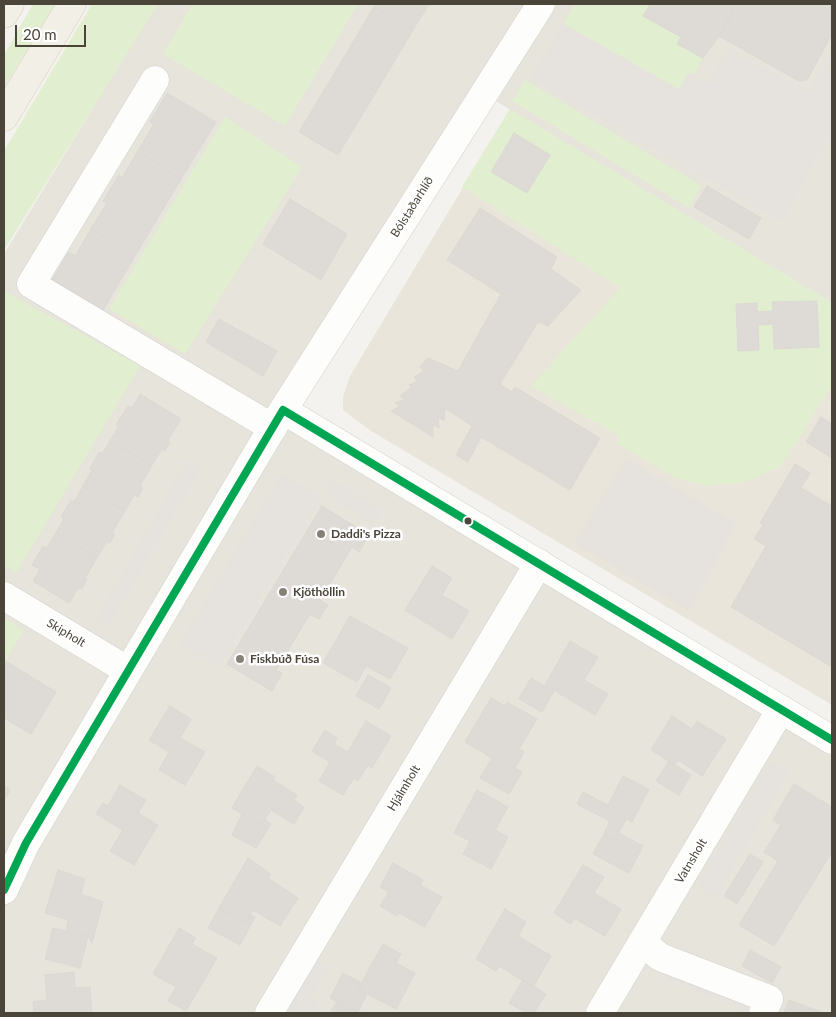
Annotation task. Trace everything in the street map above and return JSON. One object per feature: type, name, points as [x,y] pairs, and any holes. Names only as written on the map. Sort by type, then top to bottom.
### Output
[{"type":"main road","points":[[4,14],[10,4]]},
{"type":"main road","points":[[4,118],[72,4]]},
{"type":"street","name":"Bólstaðarhlíð","points":[[278,419],[540,4]]},
{"type":"street","points":[[155,80],[31,284],[539,563],[832,740]]},
{"type":"street","points":[[4,890],[26,843],[127,670],[278,419]]},
{"type":"street","name":"Hjálmholt","points":[[270,1013],[539,563]]},
{"type":"street","name":"Skipholt","points":[[4,596],[127,670]]},
{"type":"street","name":"Vatnsholt","points":[[600,1013],[781,709]]},
{"type":"street","points":[[642,942],[660,956],[768,999],[763,1013]]},
{"type":"shaded area","points":[[156,4],[832,4],[832,303],[489,97],[287,407],[832,737],[832,1013],[4,1013],[4,254]]},
{"type":"shaded area","points":[[563,24],[679,89],[689,72],[709,84],[729,48],[808,93],[832,50],[832,131],[781,221],[531,79]]},
{"type":"shaded area","points":[[510,109],[832,303],[832,705],[371,431],[343,410],[343,396],[350,376]]},
{"type":"shaded area","points":[[189,458],[201,467],[108,627],[97,619]]},
{"type":"shaded area","points":[[626,459],[736,523],[689,611],[574,543]]},
{"type":"shaded area","points":[[282,474],[321,497],[218,667],[180,644]]},
{"type":"shaded area","points":[[333,480],[382,510],[373,524],[325,493]]},
{"type":"shaded area","points":[[771,762],[789,772],[715,898],[697,887]]},
{"type":"shaded area","points":[[308,956],[328,968],[310,999],[319,1003],[313,1013],[275,1013]]},
{"type":"shaded area","points":[[673,964],[753,997],[747,1011],[667,979]]},
{"type":"green space","points":[[33,4],[55,4],[4,88],[4,55]]},
{"type":"green space","points":[[92,4],[158,4],[4,250],[4,151]]},
{"type":"green space","points":[[192,4],[358,4],[285,126],[163,54]]},
{"type":"green space","points":[[575,4],[650,4],[643,16],[681,37],[677,44],[703,58],[694,75],[689,73],[679,90],[563,24]]},
{"type":"green space","points":[[525,80],[702,186],[689,208],[512,101]]},
{"type":"green space","points":[[510,109],[832,303],[832,386],[781,466],[746,482],[705,486],[676,478],[618,444],[619,436],[531,386],[620,288],[462,187]]},
{"type":"green space","points":[[225,117],[302,167],[185,354],[109,309]]},
{"type":"green space","points":[[4,291],[140,366],[16,573],[4,565]]},
{"type":"green space","points":[[4,618],[24,630],[4,663]]},
{"type":"building","points":[[376,4],[429,4],[413,30],[374,7]]},
{"type":"building","points":[[650,4],[737,4],[719,36],[703,58],[677,44],[681,37],[643,16]]},
{"type":"building","points":[[737,4],[832,4],[832,34],[807,80],[799,81],[719,36]]},
{"type":"building","points":[[374,7],[413,30],[376,92],[337,69]]},
{"type":"building","points":[[337,69],[376,92],[338,155],[299,132]]},
{"type":"building","points":[[167,93],[216,122],[181,179],[138,151],[154,124],[150,122]]},
{"type":"building","points":[[514,133],[550,155],[527,193],[491,172]]},
{"type":"building","points":[[138,151],[181,179],[135,256],[91,229],[107,203],[103,201],[119,175],[122,178]]},
{"type":"building","points":[[707,186],[761,218],[749,239],[694,207]]},
{"type":"building","points":[[290,199],[347,234],[321,280],[263,244]]},
{"type":"building","points":[[480,208],[557,257],[551,269],[581,290],[548,326],[538,322],[500,384],[512,392],[515,387],[600,438],[570,490],[481,437],[468,462],[456,455],[472,426],[445,408],[444,421],[438,417],[439,428],[433,425],[433,437],[391,411],[400,406],[395,403],[406,399],[400,396],[412,387],[409,385],[418,381],[414,377],[424,371],[420,367],[428,358],[458,371],[501,294],[447,260]]},
{"type":"building","points":[[91,229],[135,256],[103,310],[52,280],[69,252],[75,256]]},
{"type":"building","points":[[817,301],[819,347],[774,349],[773,324],[758,325],[759,350],[738,351],[736,304],[757,303],[757,312],[773,311],[772,302]]},
{"type":"building","points":[[219,319],[277,351],[263,376],[206,342]]},
{"type":"building","points":[[140,394],[181,419],[168,440],[170,442],[165,451],[162,449],[152,465],[110,441],[119,426],[116,425],[128,406],[132,408]]},
{"type":"building","points":[[821,417],[832,424],[832,458],[806,442]]},
{"type":"building","points":[[110,441],[152,465],[140,486],[143,488],[138,497],[134,495],[125,511],[83,486],[99,452],[102,454]]},
{"type":"building","points":[[795,464],[810,473],[801,488],[832,506],[832,667],[731,607],[766,546],[754,539],[763,525],[760,523]]},
{"type":"building","points":[[83,486],[125,511],[112,532],[115,534],[110,543],[107,541],[97,558],[56,533],[64,519],[61,517],[71,500],[74,502]]},
{"type":"building","points":[[322,506],[369,535],[359,552],[352,547],[320,600],[328,605],[319,619],[310,614],[276,670],[282,673],[272,691],[227,664]]},
{"type":"building","points":[[56,533],[97,558],[85,578],[87,579],[82,589],[79,587],[69,603],[33,581],[40,569],[32,565],[43,546],[47,548]]},
{"type":"building","points":[[432,566],[452,578],[442,595],[469,611],[452,639],[405,610]]},
{"type":"building","points":[[350,616],[408,648],[390,679],[366,666],[357,682],[323,663]]},
{"type":"building","points":[[570,641],[598,657],[584,680],[608,694],[595,715],[545,685]]},
{"type":"building","points":[[4,660],[56,692],[31,734],[4,718]]},
{"type":"building","points":[[368,675],[391,688],[379,709],[356,696]]},
{"type":"building","points":[[531,678],[554,691],[542,712],[519,699]]},
{"type":"building","points":[[491,698],[505,706],[507,702],[537,719],[519,749],[524,752],[515,768],[522,772],[509,794],[480,778],[492,758],[465,742]]},
{"type":"building","points":[[170,706],[191,719],[180,738],[205,752],[185,785],[159,770],[169,752],[149,740]]},
{"type":"building","points":[[672,716],[692,729],[697,721],[726,739],[702,776],[678,760],[675,765],[651,750]]},
{"type":"building","points":[[366,721],[391,736],[372,768],[368,765],[358,781],[354,778],[343,795],[319,781],[330,762],[312,751],[325,730],[337,738],[334,744],[348,752]]},
{"type":"building","points":[[669,761],[691,775],[679,795],[656,781]]},
{"type":"building","points":[[257,766],[275,777],[273,780],[297,795],[294,800],[304,807],[294,824],[271,810],[261,825],[232,808]]},
{"type":"building","points":[[623,776],[649,789],[632,822],[626,819],[615,840],[604,834],[610,821],[577,804],[583,792],[608,805]]},
{"type":"building","points":[[794,784],[832,807],[832,852],[774,946],[739,925],[778,861],[764,852],[781,825],[773,820]]},
{"type":"building","points":[[120,785],[146,800],[138,813],[158,825],[134,865],[110,851],[123,830],[96,814],[103,803],[108,806]]},
{"type":"building","points":[[4,786],[10,790],[4,801]]},
{"type":"building","points":[[477,790],[508,807],[495,830],[508,837],[491,869],[463,854],[470,841],[454,833]]},
{"type":"building","points":[[242,814],[261,825],[265,819],[271,824],[256,848],[232,835]]},
{"type":"building","points":[[619,833],[643,846],[629,873],[593,854],[604,834],[615,840]]},
{"type":"building","points":[[750,854],[763,862],[737,904],[724,896]]},
{"type":"building","points":[[248,858],[271,874],[268,878],[298,898],[280,926],[253,910],[245,922],[219,908]]},
{"type":"building","points":[[393,863],[423,880],[420,885],[442,897],[425,927],[399,913],[397,916],[380,906],[389,892],[380,887]]},
{"type":"building","points":[[583,865],[604,877],[594,893],[621,909],[605,936],[574,918],[571,924],[554,913]]},
{"type":"building","points":[[58,870],[85,879],[81,894],[103,902],[92,943],[88,936],[66,931],[68,920],[45,913]]},
{"type":"building","points":[[219,908],[245,922],[250,914],[255,917],[240,945],[208,928]]},
{"type":"building","points":[[505,909],[526,922],[518,936],[551,956],[533,987],[499,966],[496,971],[476,959]]},
{"type":"building","points":[[53,928],[88,936],[80,968],[45,959]]},
{"type":"building","points":[[179,928],[196,938],[192,944],[217,958],[186,1011],[168,1001],[176,987],[153,974]]},
{"type":"building","points":[[383,944],[401,954],[396,963],[415,973],[396,1009],[358,989]]},
{"type":"building","points":[[750,950],[781,967],[772,983],[742,966]]},
{"type":"building","points":[[74,972],[75,988],[90,987],[92,1013],[34,1013],[33,1002],[47,1000],[45,975]]},
{"type":"building","points":[[343,973],[362,983],[358,989],[367,994],[358,1012],[330,998]]},
{"type":"building","points":[[523,980],[546,994],[534,1013],[527,1013],[509,1003]]},
{"type":"building","points":[[789,1000],[824,1013],[784,1013]]},
{"type":"building","points":[[337,1001],[358,1012],[330,1013]]},
{"type":"transit line","points":[[283,410],[832,740]]},
{"type":"transit line","points":[[4,890],[26,843],[283,410]]},
{"type":"place","name":"Daddi's Pizza","points":[[321,534]]},
{"type":"place","name":"Kjöthöllin","points":[[283,592]]},
{"type":"place","name":"Fiskbúð Fúsa","points":[[240,659]]}]
